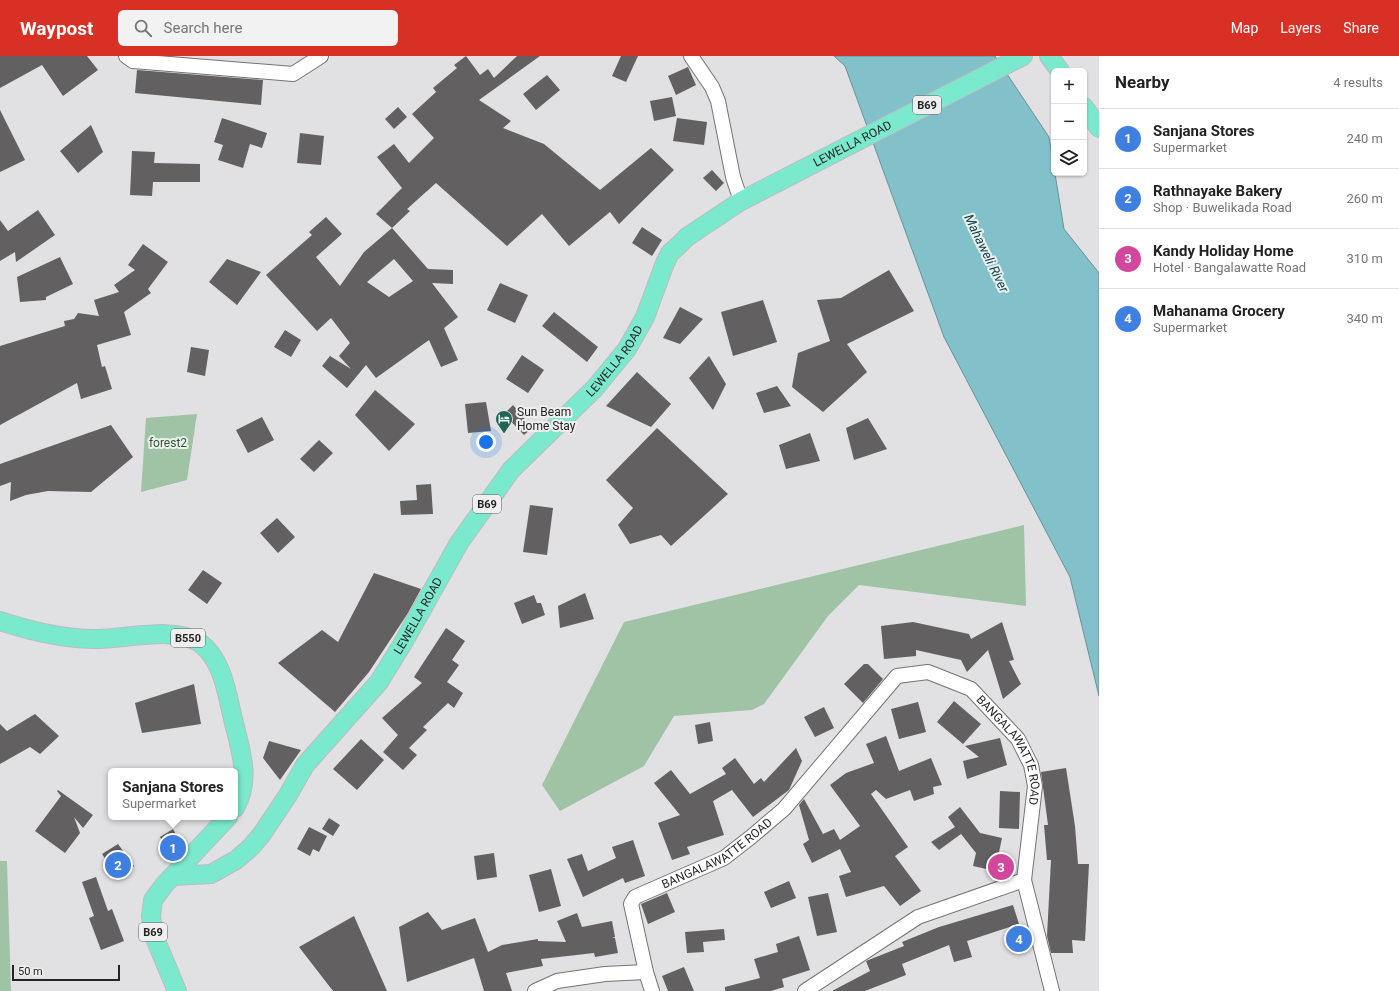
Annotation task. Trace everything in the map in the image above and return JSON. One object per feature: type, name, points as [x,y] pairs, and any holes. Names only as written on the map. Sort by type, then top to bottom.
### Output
[{"type":"main road","name":"LEWELLA ROAD","points":[[174,876],[211,874],[236,860],[251,848],[276,815],[306,766],[320,748],[343,724],[385,672],[459,543],[511,470],[595,388],[627,349],[645,317],[660,275],[670,253],[687,237],[740,202],[1023,56]]},
{"type":"main road","points":[[1049,56],[1058,68]]},
{"type":"main road","points":[[1087,112],[1099,128]]},
{"type":"main road","name":"B550","points":[[0,621],[40,633],[93,639],[166,634],[187,637],[200,643],[212,656],[221,672],[242,754],[245,776],[244,787],[238,801]]},
{"type":"main road","points":[[174,876],[225,820]]},
{"type":"main road","name":"B69","points":[[174,876],[157,893],[153,900],[151,916],[158,951],[177,991]]},
{"type":"street","points":[[126,56],[133,61],[293,74],[321,56]]},
{"type":"street","points":[[691,56],[712,87],[718,101],[733,177],[740,202]]},
{"type":"street","name":"BANGALAWATTE ROAD","points":[[652,991],[646,972],[631,904],[635,897],[724,858],[751,837],[784,809],[897,676],[928,672],[971,689],[1018,739],[1031,765],[1035,786],[1024,880]]},
{"type":"street","points":[[805,991],[918,917],[1024,880],[1052,991]]},
{"type":"street","points":[[535,991],[557,981],[605,974],[646,972]]},
{"type":"green space","name":"forest2","points":[[197,414],[187,480],[141,492],[146,418]]},
{"type":"green space","points":[[1024,525],[1026,606],[859,585],[828,616],[764,704],[752,710],[674,716],[644,766],[560,811],[542,785],[624,622]]},
{"type":"green space","points":[[0,861],[7,861],[11,991],[0,991]]},
{"type":"water","name":"Mahaweli River","points":[[834,56],[995,56],[1049,137],[1051,149],[1051,176],[1055,176],[1064,229],[1099,273],[1099,696],[1070,577],[944,337],[845,66]]},
{"type":"building","points":[[0,56],[87,56],[98,70],[63,96],[42,65],[0,88]]},
{"type":"building","points":[[466,56],[480,75],[488,69],[494,78],[517,56],[540,56],[479,100],[511,121],[503,128],[544,144],[600,190],[651,148],[674,170],[619,224],[610,212],[569,246],[542,214],[507,246],[436,183],[407,209],[410,211],[392,228],[376,214],[402,188],[377,157],[394,144],[409,163],[434,138],[412,114],[436,92],[433,88],[457,68],[454,65]]},
{"type":"building","points":[[621,56],[638,56],[626,82],[612,76]]},
{"type":"building","points":[[688,67],[696,85],[676,95],[668,76]]},
{"type":"building","points":[[137,70],[263,80],[261,105],[135,93]]},
{"type":"building","points":[[547,75],[560,90],[536,110],[523,94]]},
{"type":"building","points":[[672,97],[676,116],[654,121],[650,101]]},
{"type":"building","points":[[398,107],[407,117],[394,129],[385,119]]},
{"type":"building","points":[[0,110],[25,160],[0,172]]},
{"type":"building","points":[[222,118],[267,133],[262,148],[250,144],[243,168],[218,160],[223,145],[214,142]]},
{"type":"building","points":[[677,118],[707,122],[704,145],[673,141]]},
{"type":"building","points":[[91,125],[103,152],[78,173],[60,151]]},
{"type":"building","points":[[300,133],[324,136],[321,165],[297,163]]},
{"type":"building","points":[[132,151],[155,152],[154,163],[200,164],[200,182],[153,182],[152,196],[130,195]]},
{"type":"building","points":[[712,170],[724,183],[716,191],[703,178]]},
{"type":"building","points":[[38,210],[55,235],[16,262],[15,252],[0,261],[0,220],[8,231]]},
{"type":"building","points":[[326,217],[342,234],[316,257],[340,286],[364,252],[392,228],[428,269],[453,270],[453,284],[432,283],[458,317],[444,328],[458,360],[441,367],[429,340],[376,378],[366,365],[347,388],[322,366],[330,356],[351,369],[339,356],[350,343],[331,318],[317,331],[266,275],[312,235],[309,232]],"holes":[[[394,259],[413,281],[389,297],[367,282]]]},
{"type":"building","points":[[642,227],[662,240],[652,256],[632,243]]},
{"type":"building","points":[[143,244],[168,262],[148,289],[151,293],[124,312],[131,335],[97,345],[102,367],[105,366],[112,389],[81,399],[77,383],[0,425],[0,346],[65,326],[64,321],[74,319],[78,313],[99,316],[94,300],[119,292],[114,285],[135,270],[128,265]]},
{"type":"building","points":[[60,257],[73,284],[46,297],[46,300],[20,302],[17,277]]},
{"type":"building","points":[[227,259],[261,272],[237,305],[209,282]]},
{"type":"building","points":[[889,270],[914,311],[847,344],[867,372],[823,412],[792,387],[798,353],[830,341],[817,300],[841,298]]},
{"type":"building","points":[[500,283],[528,295],[515,323],[487,310]]},
{"type":"building","points":[[763,300],[777,342],[733,356],[721,312]]},
{"type":"building","points":[[680,307],[703,319],[680,344],[663,338]]},
{"type":"building","points":[[554,312],[598,347],[587,362],[542,326]]},
{"type":"building","points":[[285,330],[301,340],[291,357],[274,347]]},
{"type":"building","points":[[191,347],[209,350],[205,376],[187,372]]},
{"type":"building","points":[[522,355],[544,370],[528,393],[506,379]]},
{"type":"building","points":[[709,356],[726,384],[713,410],[689,378]]},
{"type":"building","points":[[637,372],[671,404],[651,427],[606,406]]},
{"type":"building","points":[[777,386],[791,406],[764,413],[756,393]]},
{"type":"building","points":[[375,390],[415,424],[389,451],[355,415]]},
{"type":"building","points":[[486,402],[491,431],[468,433],[465,404]]},
{"type":"building","points":[[513,405],[532,428],[524,435],[504,414]]},
{"type":"building","points":[[262,417],[274,440],[248,453],[236,430]]},
{"type":"building","points":[[868,418],[887,449],[854,460],[846,428]]},
{"type":"building","points":[[111,425],[133,457],[91,492],[48,491],[26,495],[10,501],[11,482],[0,486],[0,464]]},
{"type":"building","points":[[657,428],[728,494],[671,546],[661,535],[630,544],[618,525],[633,508],[606,480]]},
{"type":"building","points":[[810,433],[820,461],[786,469],[779,445]]},
{"type":"building","points":[[319,440],[333,453],[314,472],[300,459]]},
{"type":"building","points":[[431,484],[433,514],[401,515],[400,501],[417,500],[416,485]]},
{"type":"building","points":[[530,505],[553,508],[547,555],[523,552]]},
{"type":"building","points":[[277,518],[295,537],[278,553],[260,533]]},
{"type":"building","points":[[203,570],[222,583],[207,604],[188,590]]},
{"type":"building","points":[[374,573],[421,589],[408,613],[369,672],[335,712],[278,663],[322,630],[338,642]]},
{"type":"building","points":[[585,593],[594,619],[560,628],[558,606]]},
{"type":"building","points":[[534,595],[537,603],[541,603],[545,615],[522,624],[514,603]]},
{"type":"building","points":[[913,622],[969,634],[971,639],[1002,622],[1014,660],[1009,661],[1021,684],[1003,699],[988,650],[967,672],[961,660],[916,650],[916,656],[884,659],[881,626]]},
{"type":"building","points":[[446,628],[465,641],[452,660],[459,665],[447,682],[463,693],[454,708],[448,703],[423,727],[427,730],[409,748],[417,755],[403,770],[383,752],[398,735],[382,718],[422,683],[414,677]]},
{"type":"building","points":[[864,664],[868,664],[883,679],[863,703],[844,684]]},
{"type":"building","points":[[194,684],[201,724],[142,733],[135,703]]},
{"type":"building","points":[[954,701],[981,724],[963,744],[937,722]]},
{"type":"building","points":[[918,702],[926,732],[899,739],[891,709]]},
{"type":"building","points":[[824,707],[834,728],[815,737],[804,717]]},
{"type":"building","points":[[35,714],[59,736],[40,754],[30,747],[0,764],[0,724],[7,731]]},
{"type":"building","points":[[710,722],[713,741],[698,744],[695,725]]},
{"type":"building","points":[[886,736],[899,771],[931,758],[942,785],[933,787],[934,794],[914,801],[910,790],[886,799],[876,790],[871,794],[908,847],[895,856],[921,891],[900,906],[884,886],[846,897],[839,876],[851,872],[840,849],[812,863],[803,844],[809,840],[799,805],[804,799],[823,834],[834,829],[840,840],[860,826],[830,785],[846,773],[874,763],[866,744]]},
{"type":"building","points":[[1000,738],[1007,765],[967,779],[963,761],[979,757],[965,746]]},
{"type":"building","points":[[361,739],[384,760],[357,790],[333,769]]},
{"type":"building","points":[[269,741],[301,750],[280,780],[263,758]]},
{"type":"building","points":[[796,748],[802,761],[789,790],[753,817],[732,790],[713,801],[724,835],[687,847],[690,854],[672,860],[658,823],[680,815],[654,783],[671,770],[690,794],[726,774],[722,768],[735,758],[754,784],[761,778],[764,782]]},
{"type":"building","points":[[1066,768],[1075,826],[1078,864],[1089,864],[1085,941],[1072,940],[1073,953],[1051,953],[1047,936],[1051,860],[1047,860],[1044,825],[1048,825],[1041,772]]},
{"type":"building","points":[[58,790],[93,815],[83,828],[74,817],[80,833],[65,853],[35,831],[61,796],[57,791]]},
{"type":"building","points":[[1000,791],[1020,792],[1019,829],[999,828]]},
{"type":"building","points":[[960,807],[980,833],[1002,838],[998,857],[1012,861],[1009,874],[973,866],[976,853],[961,834],[939,850],[931,842],[955,827],[948,817]]},
{"type":"building","points":[[329,818],[340,825],[333,836],[322,829]]},
{"type":"building","points":[[309,827],[327,836],[319,852],[313,849],[310,856],[297,849]]},
{"type":"building","points":[[173,829],[184,848],[173,859],[160,837]]},
{"type":"building","points":[[633,840],[645,876],[625,883],[623,878],[583,897],[567,859],[582,854],[588,871],[616,858],[612,847]]},
{"type":"building","points":[[118,844],[134,866],[118,877],[102,854]]},
{"type":"building","points":[[494,853],[497,877],[477,880],[474,856]]},
{"type":"building","points":[[551,869],[561,906],[539,912],[529,875]]},
{"type":"building","points":[[96,877],[108,911],[112,909],[124,941],[101,950],[89,918],[94,916],[82,882]]},
{"type":"building","points":[[789,881],[796,898],[771,908],[764,892]]},
{"type":"building","points":[[667,893],[675,912],[648,924],[641,904]]},
{"type":"building","points":[[828,893],[837,932],[817,936],[808,897]]},
{"type":"building","points":[[1013,905],[1019,924],[967,941],[972,957],[954,962],[949,945],[902,964],[906,975],[865,991],[832,991],[870,971],[866,961],[904,946],[902,942],[939,927]]},
{"type":"building","points":[[428,912],[442,930],[475,918],[488,952],[502,945],[538,939],[538,941],[566,942],[557,921],[577,913],[582,927],[612,921],[615,937],[612,938],[615,938],[618,953],[595,957],[594,953],[541,959],[543,966],[506,973],[512,991],[484,991],[474,958],[407,982],[399,927]]},
{"type":"building","points":[[354,916],[387,991],[333,991],[299,947]]},
{"type":"building","points":[[724,929],[725,940],[703,942],[704,952],[687,953],[685,932]]},
{"type":"building","points":[[799,936],[810,970],[782,979],[784,987],[771,991],[725,991],[725,987],[760,978],[754,959],[778,952],[776,944]]},
{"type":"building","points":[[684,967],[694,991],[668,991],[662,976]]},
{"type":"place","name":"Sun Beam Home Stay","points":[[504,434]]},
{"type":"place","name":"Sanjana Stores","points":[[173,848]]},
{"type":"place","name":"Rathnayake Bakery","points":[[118,865]]},
{"type":"place","name":"Kandy Holiday Home","points":[[1001,867]]},
{"type":"place","name":"Mahanama Grocery","points":[[1019,939]]}]
